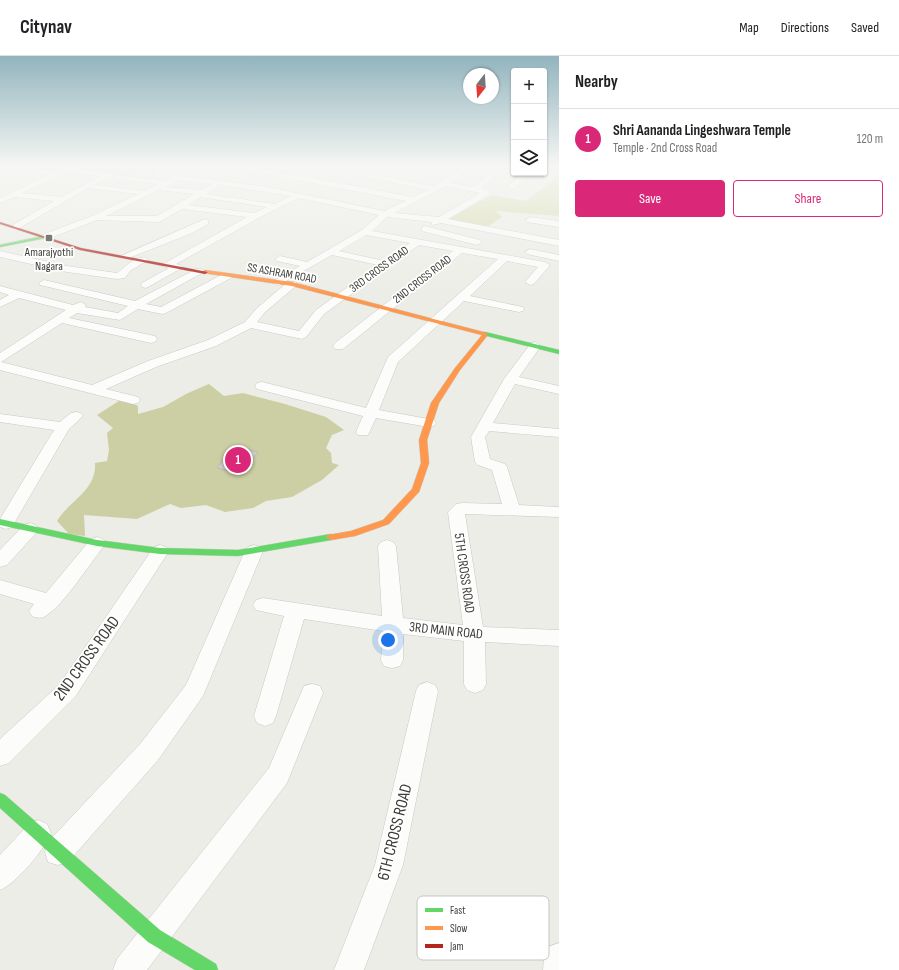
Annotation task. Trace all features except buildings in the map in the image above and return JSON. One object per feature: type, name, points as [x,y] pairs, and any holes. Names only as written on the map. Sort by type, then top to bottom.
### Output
[{"type":"street","points":[[16,227],[44,210]]},
{"type":"street","points":[[0,246],[45,237],[113,210]]},
{"type":"street","points":[[154,227],[167,220],[177,210]]},
{"type":"street","points":[[208,210],[256,216]]},
{"type":"street","points":[[146,285],[173,266],[268,210]]},
{"type":"street","points":[[366,210],[385,214],[440,220],[559,243]]},
{"type":"street","points":[[279,282],[365,232],[385,214],[394,210]]},
{"type":"street","name":"3RD CROSS ROAD","points":[[249,324],[302,335],[320,312],[385,264],[425,229],[457,210]]},
{"type":"street","points":[[95,218],[167,220]]},
{"type":"street","points":[[530,220],[559,224]]},
{"type":"street","points":[[126,256],[189,232],[205,222],[190,221]]},
{"type":"street","points":[[527,237],[541,221]]},
{"type":"street","name":"SS ASHRAM ROAD","points":[[0,223],[80,249],[126,256],[227,276],[292,284],[432,322],[559,352]]},
{"type":"street","points":[[425,229],[486,244]]},
{"type":"street","points":[[365,232],[544,265],[530,282]]},
{"type":"street","name":"2ND CROSS ROAD","points":[[340,346],[460,250]]},
{"type":"street","points":[[523,251],[559,258]]},
{"type":"street","points":[[331,252],[385,264]]},
{"type":"street","points":[[0,254],[67,269],[119,276],[127,269],[143,260]]},
{"type":"street","points":[[363,432],[392,360],[432,322],[505,258]]},
{"type":"street","points":[[280,259],[309,265]]},
{"type":"street","points":[[0,304],[18,294],[44,283],[67,269]]},
{"type":"street","points":[[0,289],[75,309],[120,317],[136,305],[199,270]]},
{"type":"street","points":[[44,283],[162,311],[227,276]]},
{"type":"street","points":[[95,389],[152,364],[212,342],[249,324],[262,310],[292,284]]},
{"type":"street","points":[[461,297],[519,309]]},
{"type":"street","points":[[0,359],[86,302]]},
{"type":"street","points":[[60,319],[151,339]]},
{"type":"street","points":[[76,416],[64,427],[3,523],[96,543],[160,551],[238,553],[352,534],[386,522],[416,490],[425,463],[423,440],[435,403],[457,368],[485,335]]},
{"type":"street","points":[[535,346],[511,379],[478,437],[483,462],[499,467],[512,509],[559,512]]},
{"type":"street","points":[[0,366],[95,389],[133,400]]},
{"type":"street","points":[[511,379],[559,390]]},
{"type":"street","points":[[262,386],[355,410],[429,423]]},
{"type":"street","points":[[0,418],[64,427]]},
{"type":"street","points":[[484,426],[559,433]]},
{"type":"street","name":"5TH CROSS ROAD","points":[[474,634],[456,512],[462,508],[512,509]]},
{"type":"street","points":[[0,561],[30,529]]},
{"type":"street","points":[[0,587],[45,606],[96,543]]},
{"type":"street","points":[[387,546],[393,625],[392,660]]},
{"type":"street","name":"2ND CROSS ROAD","points":[[0,755],[67,691],[160,551]]},
{"type":"street","points":[[58,852],[149,752],[195,690],[254,551]]},
{"type":"street","name":"3RD MAIN ROAD","points":[[263,605],[393,625],[474,634],[559,638]]},
{"type":"street","points":[[265,716],[296,610]]},
{"type":"street","points":[[474,634],[475,684]]},
{"type":"street","name":"6TH CROSS ROAD","points":[[349,970],[389,865],[427,691]]},
{"type":"street","points":[[128,970],[278,775],[312,693]]},
{"type":"street","points":[[0,799],[154,936],[210,970]]},
{"type":"street","points":[[0,876],[38,833]]},
{"type":"street","points":[[558,970],[559,958]]},
{"type":"green space","points":[[465,210],[559,210],[559,216],[496,211],[502,217],[485,228],[446,220]]},
{"type":"green space","points":[[209,384],[224,396],[243,393],[326,417],[344,430],[332,435],[326,448],[331,453],[332,463],[339,465],[322,480],[292,497],[266,501],[253,508],[225,512],[206,505],[181,508],[170,504],[137,519],[84,515],[85,536],[69,534],[57,521],[92,481],[95,463],[107,461],[109,450],[107,433],[113,428],[97,415],[122,399],[138,406],[138,414],[163,407],[188,393]],"holes":[[[234,447],[257,452],[242,474],[217,468]]]},
{"type":"traffic: fast","points":[[0,246],[44,237]]},
{"type":"traffic: fast","points":[[485,334],[559,352]]},
{"type":"traffic: fast","points":[[0,522],[97,543],[160,551],[238,553],[331,537]]},
{"type":"traffic: fast","points":[[0,799],[154,936],[210,970]]},
{"type":"traffic: slow","points":[[205,272],[292,284],[485,334]]},
{"type":"traffic: slow","points":[[331,537],[352,534],[386,522],[416,490],[425,463],[423,440],[435,403],[457,369],[485,335]]},
{"type":"traffic: jam","points":[[0,223],[80,249],[205,272]]},
{"type":"place","name":"Amarajyothi Nagara","points":[[49,238]]},
{"type":"place","name":"Shri Aananda Lingeshwara Temple","points":[[238,460]]}]
